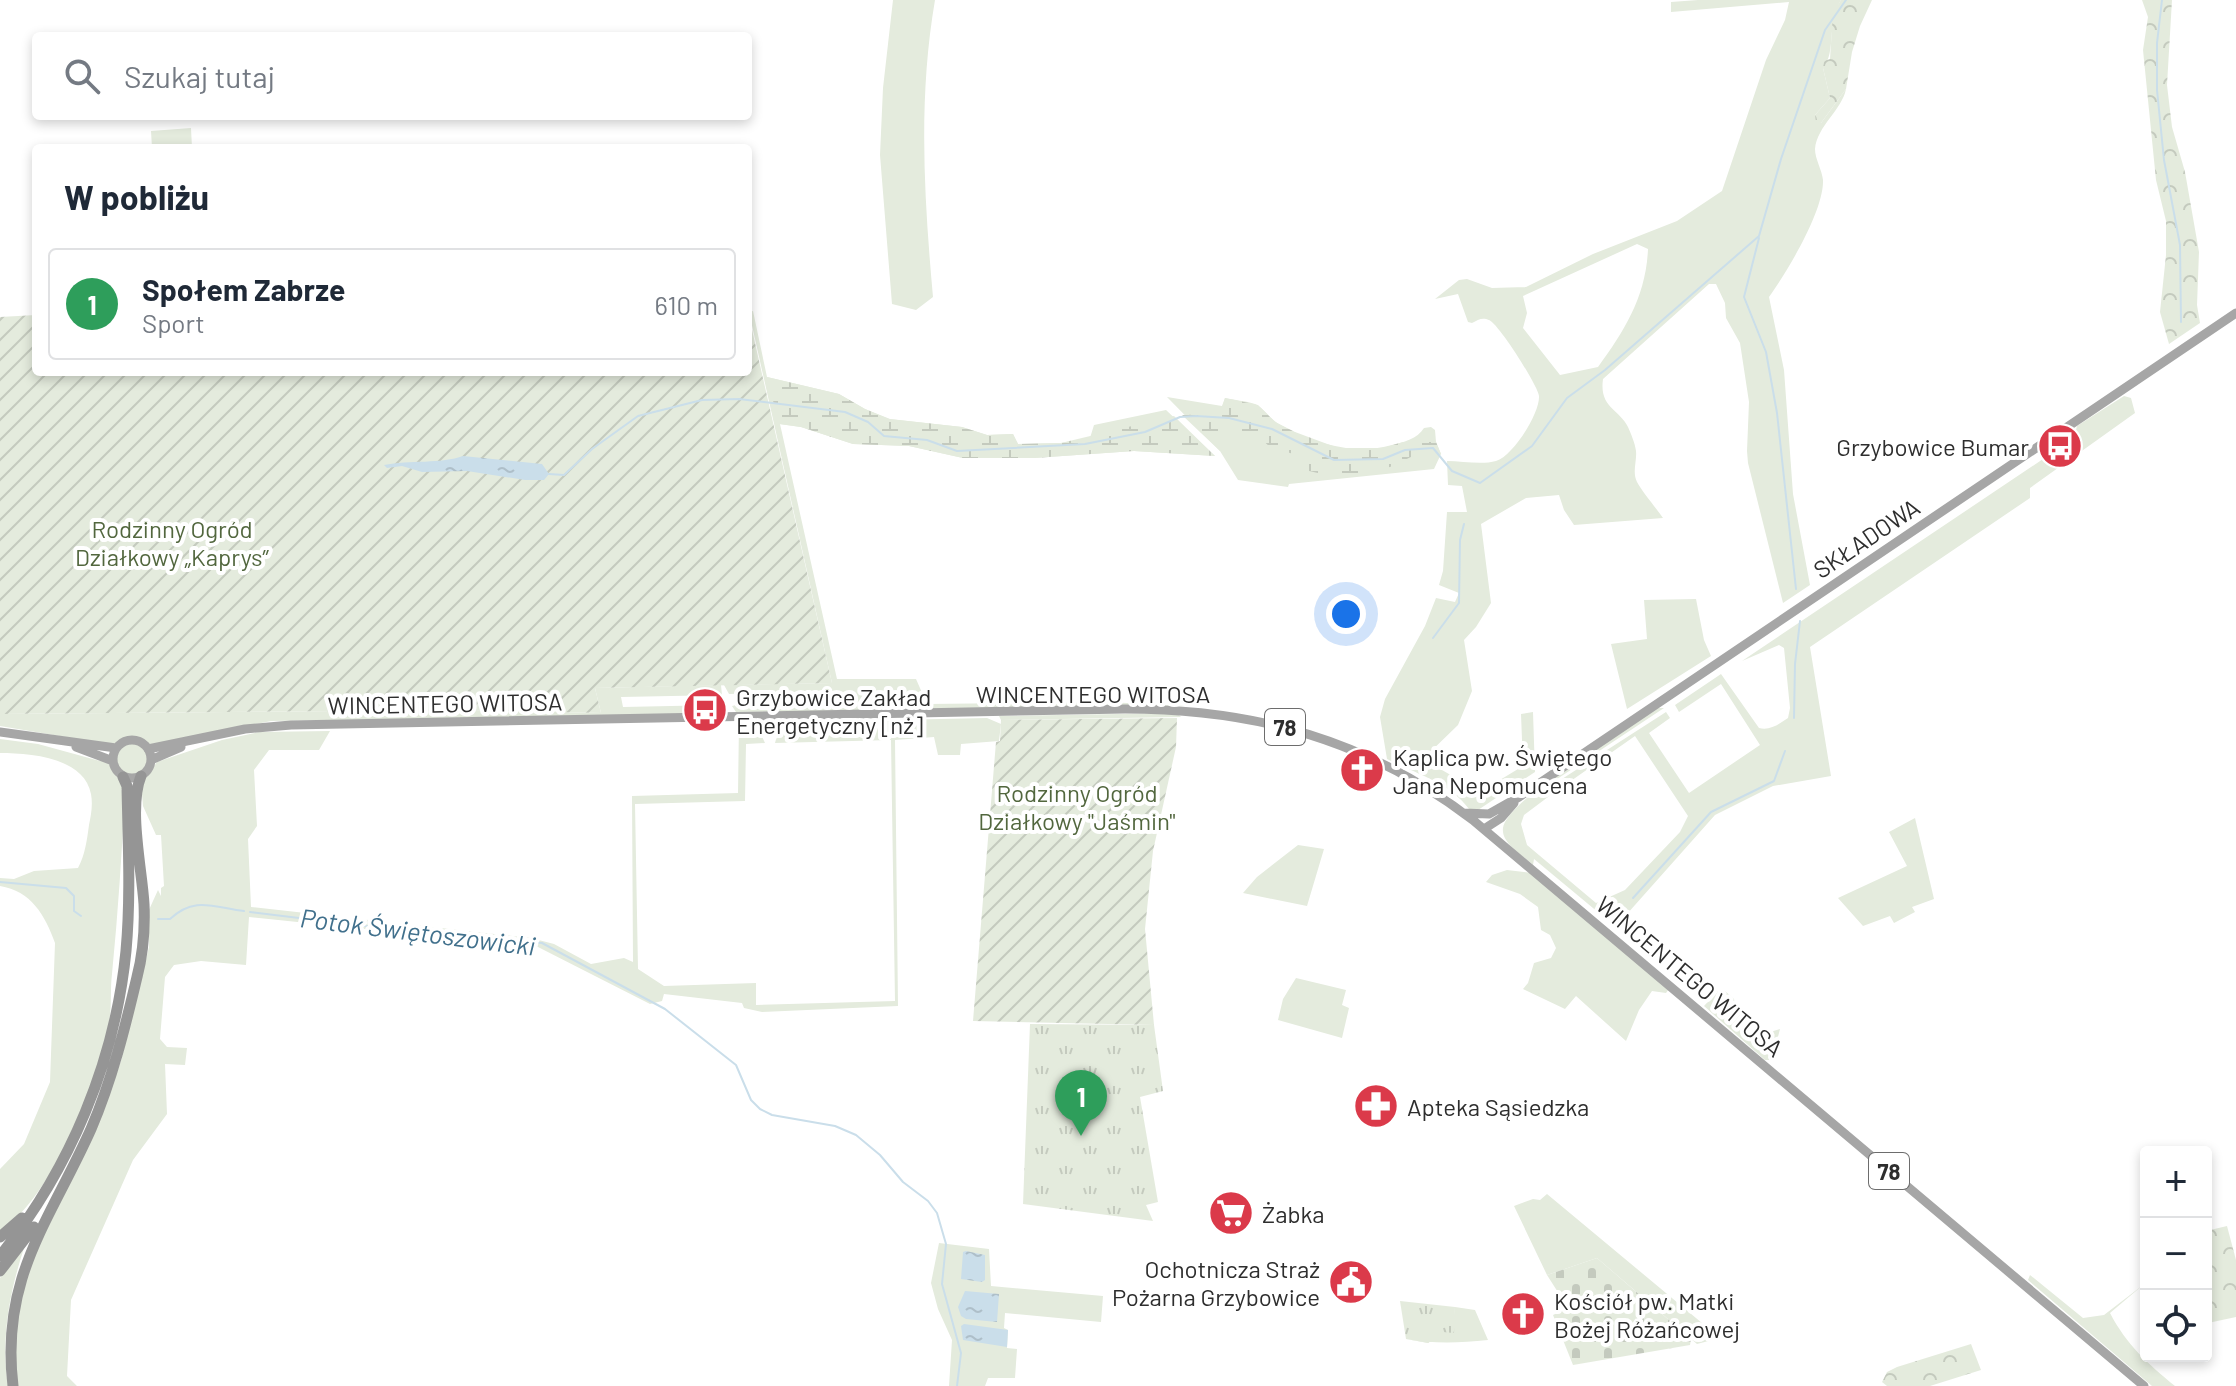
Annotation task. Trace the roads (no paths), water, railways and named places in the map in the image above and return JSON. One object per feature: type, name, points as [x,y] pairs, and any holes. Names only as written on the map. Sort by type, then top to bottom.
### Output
[{"type":"highway","points":[[0,1271],[92,1127],[106,1090],[140,962],[144,902],[137,812],[141,776]]},
{"type":"highway","points":[[13,1386],[10,1335],[17,1286],[93,1093],[120,993],[126,950],[129,885],[127,786],[123,777]]},
{"type":"highway","points":[[0,1237],[55,1186]]},
{"type":"highway","points":[[0,1256],[55,1186]]},
{"type":"main road","name":"SKŁADOWA","points":[[1484,829],[1519,797],[2236,313]]},
{"type":"main road","name":"WINCENTEGO WITOSA","points":[[148,749],[245,729],[291,725],[1184,710],[1287,727],[1336,743],[1413,779],[1484,829],[2144,1386]]},
{"type":"main road","name":"78","points":[[0,732],[116,748],[133,740],[148,749]]},
{"type":"main road","name":"WINCENTEGO WITOSA","points":[[151,760],[196,741]]},
{"type":"main road","name":"78","points":[[61,742],[113,761]]},
{"type":"main road","points":[[116,748],[113,761],[118,773],[132,779],[148,770],[151,760],[148,749]]},
{"type":"main road","name":"SKŁADOWA","points":[[1463,813],[1485,815],[1503,811]]},
{"type":"main road","points":[[1503,811],[1500,831],[1511,852]]},
{"type":"water","points":[[463,456],[542,464],[549,474],[544,480],[525,480],[467,471],[422,472],[402,466],[387,468],[384,465]]},
{"type":"water","points":[[963,1252],[985,1255],[985,1280],[982,1282],[961,1279]]},
{"type":"water","points":[[965,1291],[999,1294],[997,1322],[961,1316],[958,1307]]},
{"type":"water","points":[[961,1326],[1008,1330],[1007,1347],[963,1340]]},
{"type":"waterway","points":[[549,474],[564,475],[592,449],[638,416],[702,400],[739,399],[845,412],[868,422],[884,436],[927,440],[957,451],[1085,444],[1145,432],[1180,417],[1229,418],[1272,429],[1334,460],[1383,459],[1405,450],[1433,448],[1452,471],[1480,483],[1532,446],[1567,398],[1605,370],[1759,236],[1781,159],[1825,30],[1846,0]]},
{"type":"waterway","points":[[2162,0],[2157,43],[2157,90],[2164,160],[2180,245],[2181,322]]},
{"type":"waterway","points":[[1759,238],[1744,297],[1766,352],[1777,413],[1796,589]]},
{"type":"waterway","points":[[1433,638],[1459,603],[1460,540],[1464,524]]},
{"type":"waterway","points":[[1794,718],[1800,621]]},
{"type":"waterway","points":[[1633,898],[1711,812],[1774,781],[1785,751]]},
{"type":"waterway","points":[[0,882],[66,888],[74,896],[74,911],[81,916]]},
{"type":"waterway","name":"Potok Świętoszowicki","points":[[158,919],[170,919],[187,907],[196,905],[244,911]]},
{"type":"waterway","name":"Potok Świętoszowicki","points":[[250,912],[463,938],[542,943],[665,1009],[736,1065],[751,1100],[760,1109],[772,1115],[835,1126],[856,1135],[880,1155],[903,1182],[928,1201],[937,1213],[946,1244],[942,1284],[961,1353],[957,1386]]},
{"type":"place","name":"Grzybowice Bumar","points":[[2060,446]]},
{"type":"place","name":"Grzybowice Zakład Energetyczny [nż]","points":[[705,710]]},
{"type":"place","name":"Kaplica pw. Świętego Jana Nepomucena","points":[[1362,770]]},
{"type":"place","name":"Apteka Sąsiedzka","points":[[1376,1106]]},
{"type":"place","name":"Społem Zabrze","points":[[1081,1136]]},
{"type":"place","name":"Żabka","points":[[1231,1213]]},
{"type":"place","name":"Ochotnicza Straż Pożarna Grzybowice","points":[[1351,1282]]},
{"type":"place","name":"Kościół pw. Matki Bożej Różańcowej","points":[[1523,1314]]},
{"type":"park label","name":"Rodzinny Ogród Działkowy „Kaprys”","points":[[172,542]]},
{"type":"park label","name":"Rodzinny Ogród Działkowy \"Jaśmin\"","points":[[1077,806]]}]
